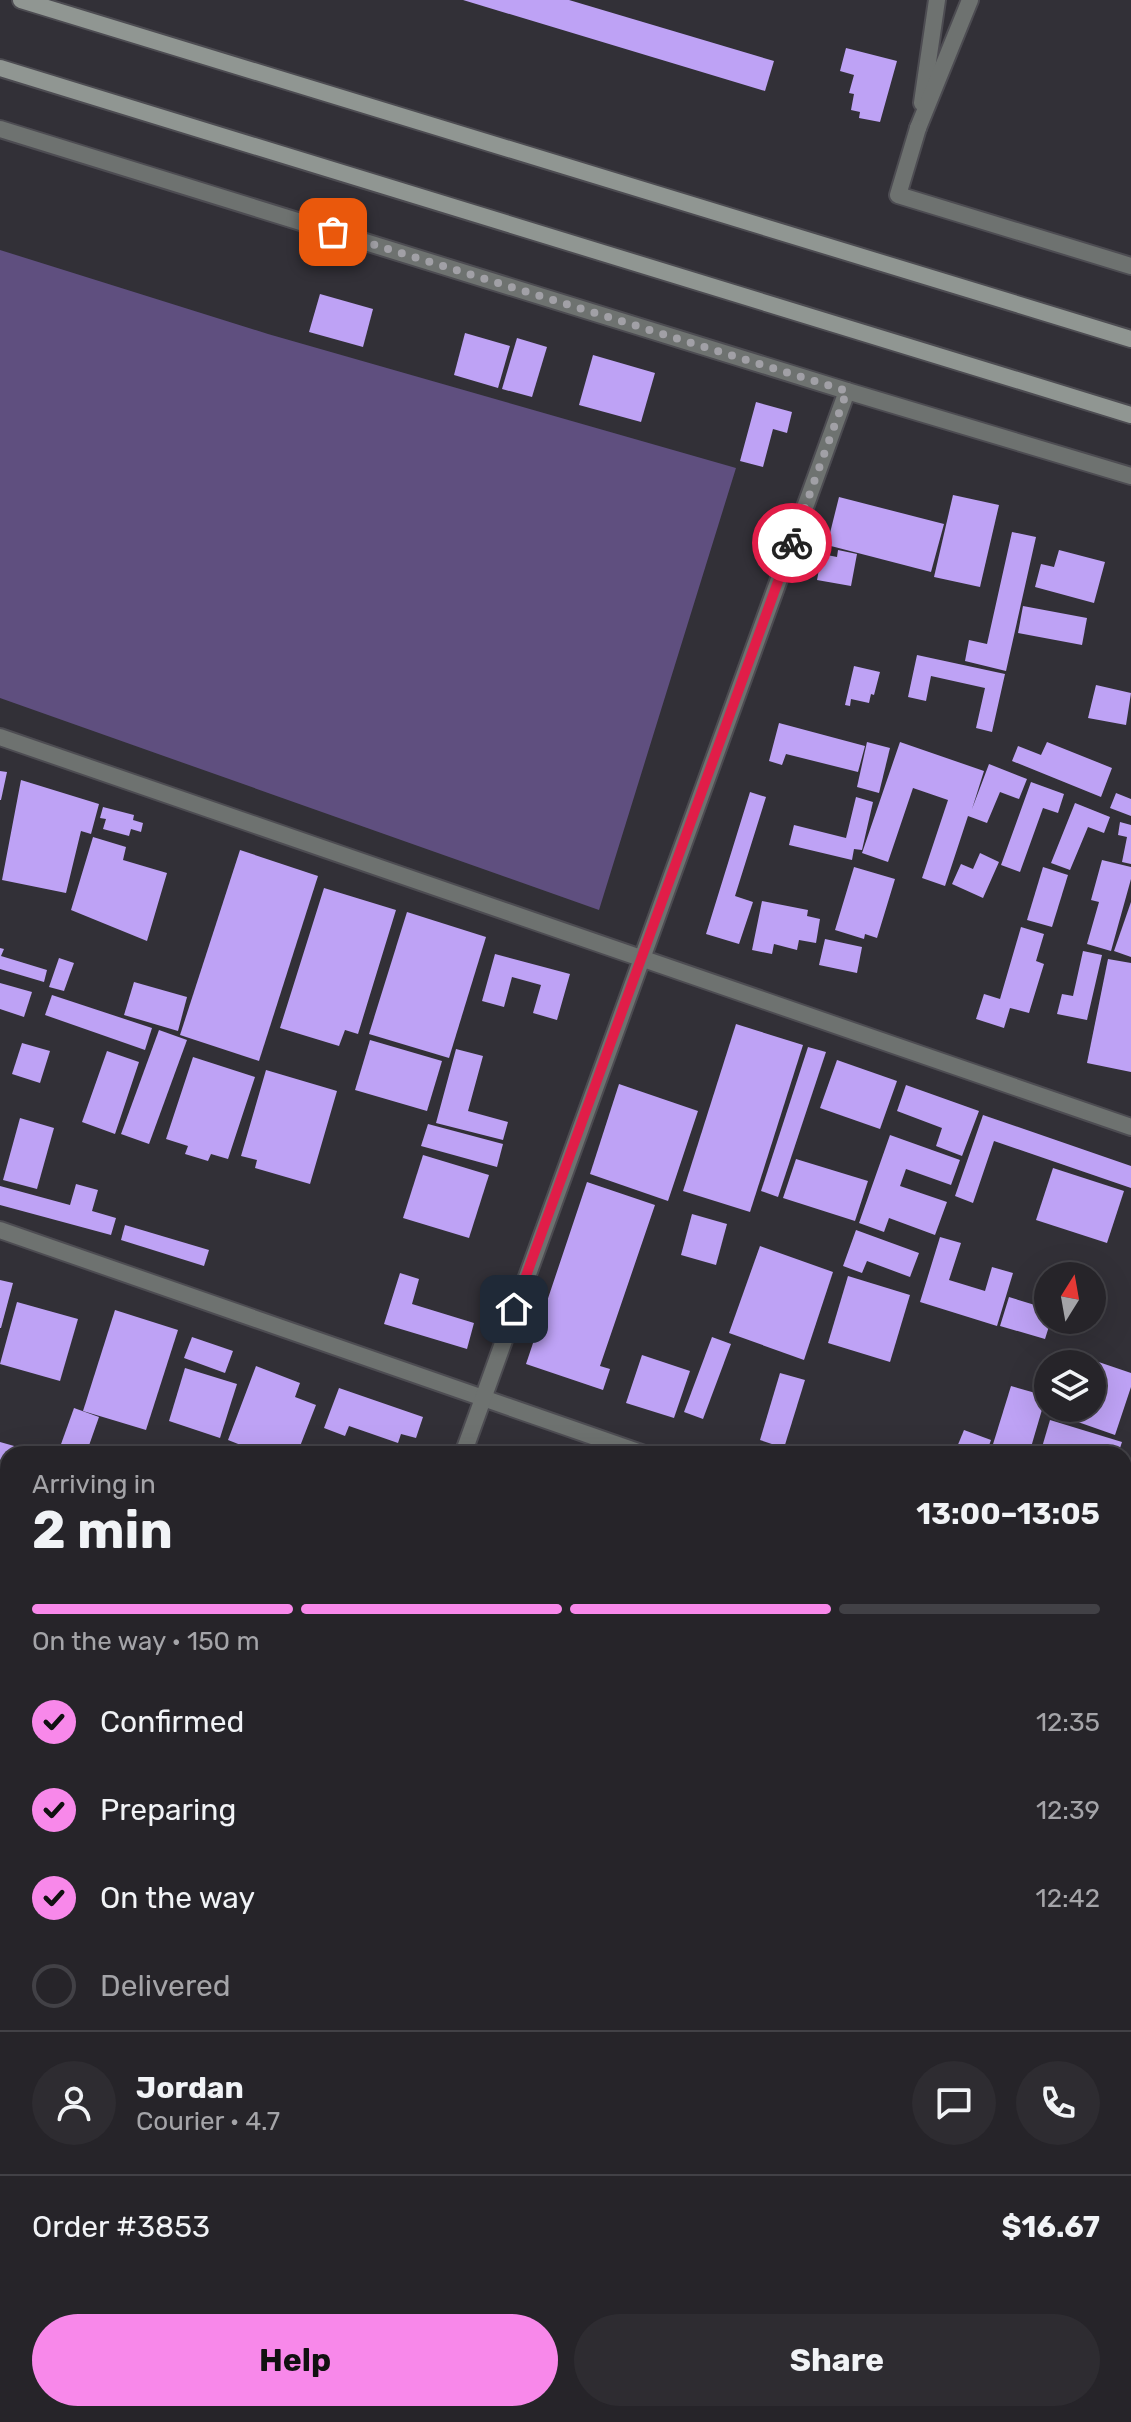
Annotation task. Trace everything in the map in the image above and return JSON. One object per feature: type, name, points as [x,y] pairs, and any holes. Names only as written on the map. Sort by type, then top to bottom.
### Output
[{"type":"main road","points":[[21,0],[1131,339]]},
{"type":"main road","points":[[0,68],[1131,415]]},
{"type":"street","points":[[918,128],[937,0]]},
{"type":"street","points":[[970,0],[918,128],[898,195],[1131,266]]},
{"type":"street","points":[[0,129],[1131,476]]},
{"type":"street","points":[[466,1446],[847,391]]},
{"type":"street","points":[[0,737],[1131,1127]]},
{"type":"street","points":[[0,1230],[622,1446]]},
{"type":"shaded area","points":[[0,250],[268,334],[736,468],[599,910],[0,698]]},
{"type":"building","points":[[463,0],[569,0],[774,61],[765,91]]},
{"type":"building","points":[[846,48],[897,61],[880,122],[859,118],[860,112],[851,110],[854,94],[849,93],[854,75],[840,71]]},
{"type":"building","points":[[320,294],[373,309],[363,347],[309,332]]},
{"type":"building","points":[[465,333],[510,346],[498,388],[454,375]]},
{"type":"building","points":[[517,338],[547,347],[532,397],[502,389]]},
{"type":"building","points":[[593,355],[655,373],[641,422],[579,405]]},
{"type":"building","points":[[756,402],[792,412],[787,433],[773,429],[763,467],[740,461]]},
{"type":"building","points":[[953,495],[999,505],[980,587],[934,577]]},
{"type":"building","points":[[839,497],[944,524],[931,572],[827,545]]},
{"type":"building","points":[[1012,532],[1036,537],[1006,671],[965,661],[969,640],[987,644]]},
{"type":"building","points":[[838,550],[857,554],[851,586],[817,580],[822,554],[837,557]]},
{"type":"building","points":[[1059,550],[1105,562],[1094,603],[1035,587],[1041,564],[1054,567]]},
{"type":"building","points":[[1023,606],[1087,618],[1082,645],[1018,633]]},
{"type":"building","points":[[917,655],[1005,674],[992,732],[976,728],[985,688],[931,676],[926,701],[908,697]]},
{"type":"building","points":[[854,666],[880,672],[869,703],[851,699],[850,706],[845,705]]},
{"type":"building","points":[[1096,685],[1131,693],[1126,725],[1088,718]]},
{"type":"building","points":[[779,723],[865,746],[858,772],[786,754],[782,765],[769,761]]},
{"type":"building","points":[[867,742],[890,748],[879,793],[857,787]]},
{"type":"building","points":[[900,742],[984,771],[972,809],[989,764],[1027,779],[1019,799],[1000,792],[987,823],[968,816],[945,886],[922,878],[948,800],[913,788],[888,862],[862,853]]},
{"type":"building","points":[[1047,742],[1112,768],[1101,797],[1012,761],[1018,746],[1041,755]]},
{"type":"building","points":[[0,771],[7,772],[1,800],[0,800]]},
{"type":"building","points":[[21,780],[99,804],[91,834],[81,831],[66,893],[2,880]]},
{"type":"building","points":[[1031,782],[1064,794],[1058,813],[1043,808],[1020,872],[1001,865]]},
{"type":"building","points":[[750,792],[766,797],[735,896],[753,902],[739,944],[706,934]]},
{"type":"building","points":[[1116,793],[1131,799],[1131,816],[1110,808]]},
{"type":"building","points":[[856,797],[873,802],[862,850],[854,849],[852,860],[789,845],[794,825],[846,838]]},
{"type":"building","points":[[1075,803],[1110,817],[1104,833],[1088,827],[1070,870],[1051,863]]},
{"type":"building","points":[[103,807],[134,815],[133,820],[143,823],[141,832],[131,829],[129,836],[103,829],[106,819],[100,818]]},
{"type":"building","points":[[1120,822],[1131,825],[1131,864],[1122,862],[1127,837],[1118,835]]},
{"type":"building","points":[[93,837],[126,847],[123,860],[167,873],[147,941],[71,910]]},
{"type":"building","points":[[240,850],[318,876],[259,1061],[180,1035]]},
{"type":"building","points":[[980,853],[999,862],[983,898],[952,884],[961,864],[973,869]]},
{"type":"building","points":[[1102,860],[1131,867],[1131,879],[1111,951],[1087,944],[1099,902],[1091,900]]},
{"type":"building","points":[[854,867],[895,879],[877,938],[865,934],[864,939],[835,930]]},
{"type":"building","points":[[1043,867],[1068,875],[1052,927],[1027,920]]},
{"type":"building","points":[[324,888],[396,910],[358,1034],[345,1030],[339,1046],[280,1028]]},
{"type":"building","points":[[762,901],[808,910],[807,916],[820,919],[816,943],[799,940],[797,950],[774,944],[772,954],[752,950]]},
{"type":"building","points":[[1131,902],[1131,957],[1114,951]]},
{"type":"building","points":[[407,912],[486,937],[449,1058],[369,1034]]},
{"type":"building","points":[[1021,927],[1044,934],[1036,961],[1044,964],[1029,1013],[1010,1008],[1004,1028],[976,1019],[984,994],[1000,999]]},
{"type":"building","points":[[825,939],[862,947],[857,973],[819,965]]},
{"type":"building","points":[[0,948],[4,949],[1,956],[47,970],[44,982],[0,969]]},
{"type":"building","points":[[1083,951],[1102,955],[1087,1020],[1057,1014],[1062,994],[1073,996]]},
{"type":"building","points":[[495,954],[570,974],[557,1020],[533,1013],[541,985],[512,977],[504,1007],[482,1001]]},
{"type":"building","points":[[59,958],[74,963],[64,991],[49,987]]},
{"type":"building","points":[[1108,959],[1131,963],[1131,1072],[1087,1063]]},
{"type":"building","points":[[134,982],[187,997],[178,1031],[124,1015]]},
{"type":"building","points":[[0,983],[32,992],[24,1017],[0,1009]]},
{"type":"building","points":[[52,995],[152,1028],[145,1050],[45,1015]]},
{"type":"building","points":[[736,1024],[803,1045],[750,1212],[683,1191]]},
{"type":"building","points":[[159,1030],[187,1040],[149,1144],[121,1134]]},
{"type":"building","points":[[370,1040],[442,1061],[427,1111],[355,1090]]},
{"type":"building","points":[[22,1043],[50,1051],[40,1083],[12,1074]]},
{"type":"building","points":[[808,1047],[826,1052],[778,1197],[761,1191]]},
{"type":"building","points":[[456,1049],[483,1056],[468,1111],[508,1122],[503,1140],[436,1123]]},
{"type":"building","points":[[107,1051],[139,1062],[115,1134],[82,1122]]},
{"type":"building","points":[[193,1057],[255,1077],[228,1159],[211,1154],[208,1161],[185,1154],[188,1146],[166,1139]]},
{"type":"building","points":[[837,1060],[897,1081],[880,1129],[820,1108]]},
{"type":"building","points":[[266,1070],[337,1091],[310,1184],[255,1168],[257,1160],[241,1156]]},
{"type":"building","points":[[619,1084],[698,1111],[668,1201],[590,1174]]},
{"type":"building","points":[[906,1085],[979,1111],[962,1156],[936,1146],[942,1128],[897,1111]]},
{"type":"building","points":[[983,1115],[1131,1166],[1131,1188],[994,1141],[973,1203],[955,1196]]},
{"type":"building","points":[[20,1118],[54,1128],[37,1189],[3,1180]]},
{"type":"building","points":[[428,1124],[503,1144],[497,1167],[421,1146]]},
{"type":"building","points":[[890,1135],[960,1160],[951,1185],[906,1169],[900,1186],[947,1202],[935,1235],[889,1218],[884,1232],[859,1223]]},
{"type":"building","points":[[423,1155],[489,1175],[469,1238],[403,1218]]},
{"type":"building","points":[[796,1159],[868,1181],[855,1221],[783,1198]]},
{"type":"building","points":[[1053,1168],[1124,1191],[1107,1243],[1036,1220]]},
{"type":"building","points":[[587,1182],[655,1205],[600,1366],[610,1369],[603,1390],[526,1364]]},
{"type":"building","points":[[76,1184],[98,1190],[92,1211],[116,1218],[111,1235],[0,1205],[0,1186],[70,1205]]},
{"type":"building","points":[[692,1214],[727,1224],[716,1265],[681,1255]]},
{"type":"building","points":[[125,1225],[209,1250],[204,1266],[121,1240]]},
{"type":"building","points":[[856,1230],[919,1253],[910,1277],[867,1261],[862,1273],[843,1266]]},
{"type":"building","points":[[940,1237],[961,1243],[949,1280],[985,1291],[992,1267],[1013,1273],[997,1326],[920,1302]]},
{"type":"building","points":[[760,1246],[833,1272],[804,1360],[729,1333]]},
{"type":"building","points":[[400,1273],[419,1279],[412,1304],[474,1323],[467,1349],[384,1324]]},
{"type":"building","points":[[848,1276],[910,1295],[890,1362],[828,1343]]},
{"type":"building","points":[[0,1280],[13,1283],[1,1328],[0,1328]]},
{"type":"building","points":[[1009,1297],[1034,1305],[1034,1334],[1047,1334],[1045,1339],[1000,1326]]},
{"type":"building","points":[[17,1302],[78,1319],[60,1381],[0,1364]]},
{"type":"building","points":[[115,1310],[178,1330],[146,1430],[83,1411]]},
{"type":"building","points":[[192,1337],[233,1351],[225,1373],[184,1358]]},
{"type":"building","points":[[712,1337],[731,1344],[703,1419],[684,1412]]},
{"type":"building","points":[[642,1355],[690,1371],[674,1418],[626,1403]]},
{"type":"building","points":[[1106,1365],[1131,1373],[1131,1387],[1115,1435],[1078,1422],[1106,1422]]},
{"type":"building","points":[[256,1366],[300,1383],[295,1397],[316,1405],[300,1446],[243,1446],[228,1440]]},
{"type":"building","points":[[185,1368],[237,1384],[220,1438],[169,1421]]},
{"type":"building","points":[[780,1373],[805,1380],[785,1446],[760,1440]]},
{"type":"building","points":[[1011,1386],[1034,1393],[1034,1422],[1038,1422],[1031,1446],[992,1446]]},
{"type":"building","points":[[339,1388],[423,1417],[416,1438],[401,1434],[398,1443],[349,1426],[345,1436],[324,1428]]},
{"type":"building","points":[[74,1408],[99,1417],[89,1446],[60,1446]]},
{"type":"building","points":[[1049,1422],[1057,1422],[1122,1442],[1121,1446],[1042,1446]]},
{"type":"building","points":[[964,1430],[991,1440],[989,1446],[957,1446]]},
{"type":"way so far","points":[[333,232],[847,391],[792,543]]},
{"type":"route","points":[[514,1309],[792,543]]}]
